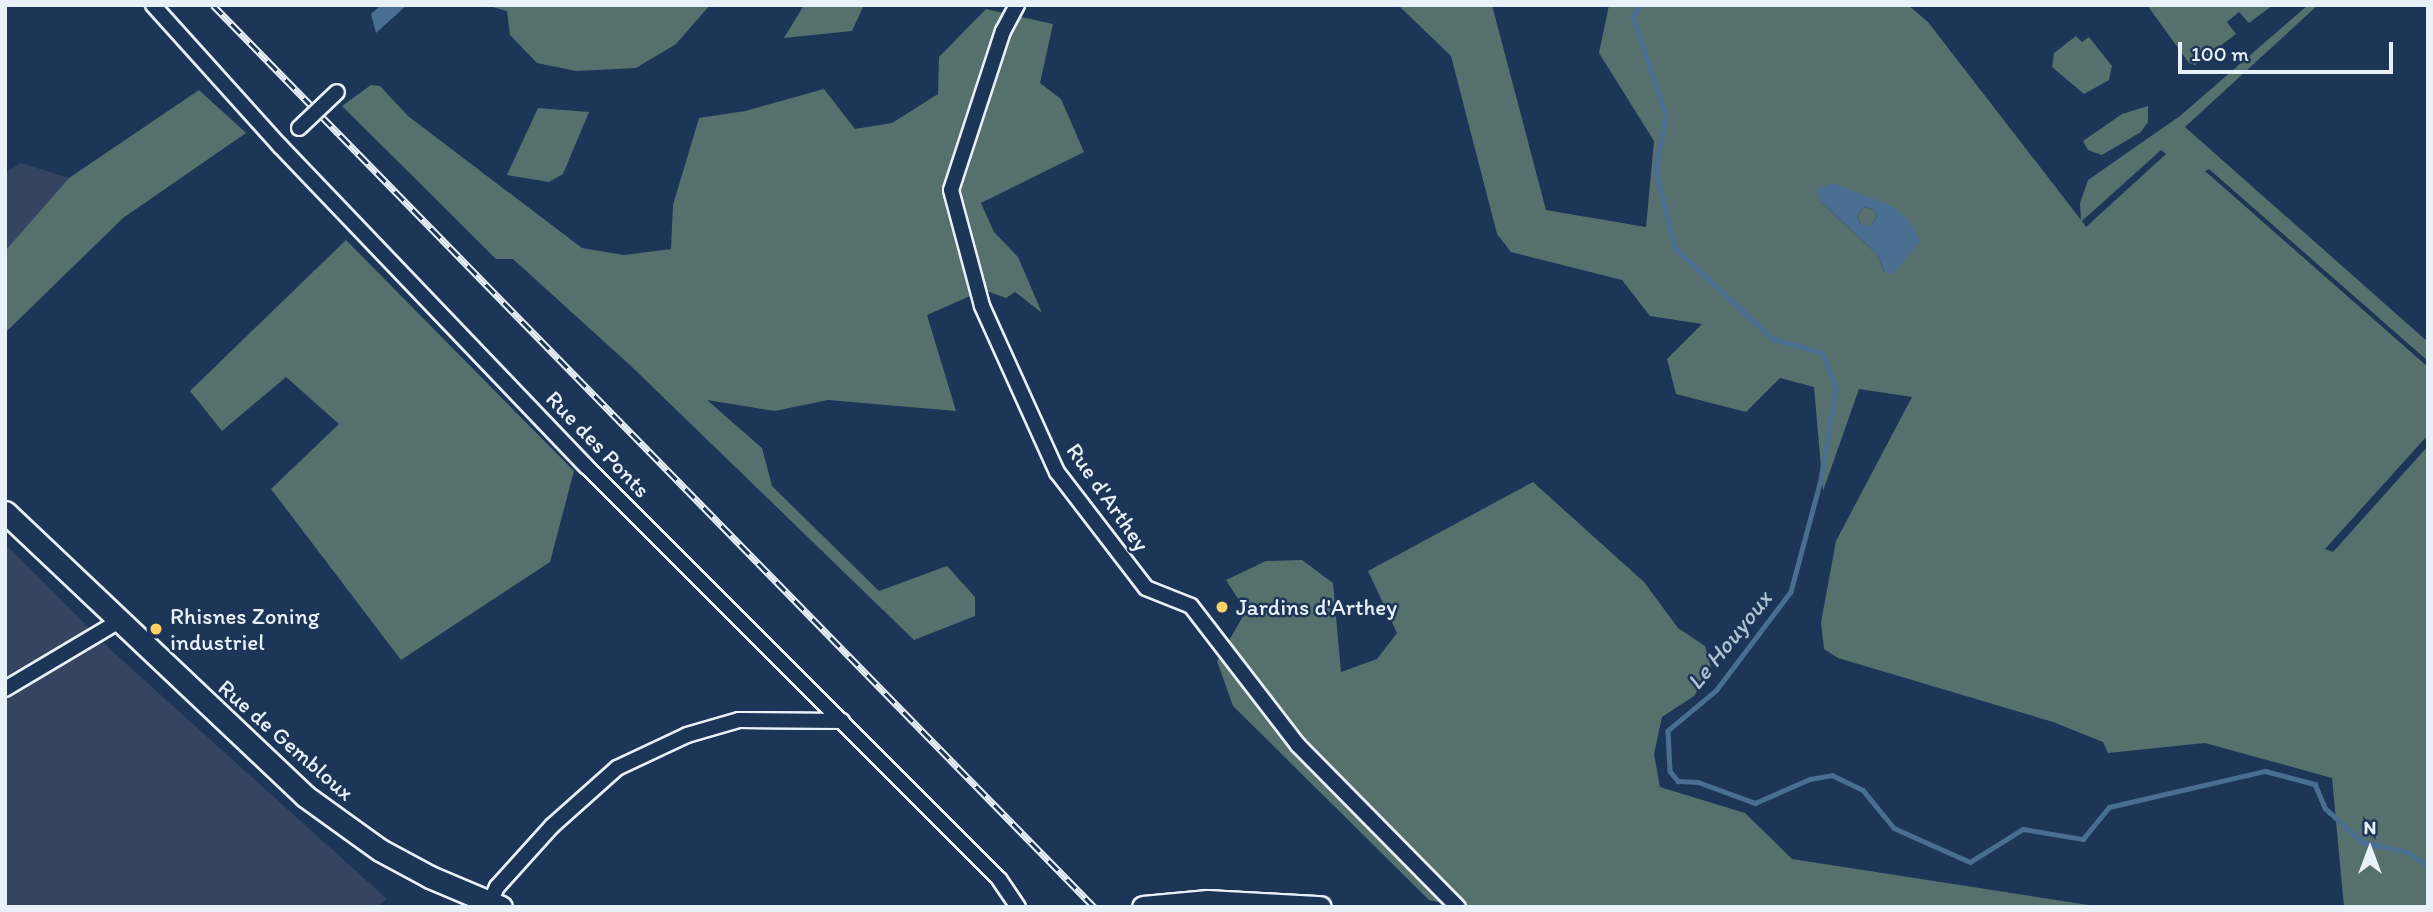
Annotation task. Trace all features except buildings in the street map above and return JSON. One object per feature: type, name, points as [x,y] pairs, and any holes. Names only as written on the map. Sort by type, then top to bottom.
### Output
[{"type":"main road","name":"Rue de Gembloux","points":[[5,512],[305,796],[380,850],[492,905]]},
{"type":"main road","points":[[1151,906],[1208,901],[1320,907]]},
{"type":"street","name":"Rue des Ponts","points":[[153,5],[280,146],[586,466],[999,879],[1018,907]]},
{"type":"street","name":"Rue d'Arthey","points":[[1017,5],[1003,31],[951,190],[982,306],[1058,472],[1146,588],[1191,606],[1298,746],[1458,907]]},
{"type":"street","points":[[280,146],[337,92]]},
{"type":"street","points":[[5,689],[120,621]]},
{"type":"street","points":[[492,905],[552,826],[617,768],[687,735],[739,720],[842,721]]},
{"type":"shaded area","points":[[381,5],[407,5],[376,33],[371,14]]},
{"type":"shaded area","points":[[21,163],[69,178],[5,251],[5,173]]},
{"type":"shaded area","points":[[1833,183],[1892,206],[1908,219],[1920,241],[1893,274],[1884,272],[1878,255],[1821,202],[1816,189]],"holes":[[[1864,207],[1874,209],[1877,216],[1871,225],[1861,225],[1857,215]]]},
{"type":"shaded area","points":[[5,544],[112,651],[387,899],[375,907],[5,907]]},
{"type":"green space","points":[[485,5],[710,5],[676,44],[636,68],[576,71],[537,63],[510,35],[507,11]]},
{"type":"green space","points":[[804,5],[864,5],[852,31],[784,38]]},
{"type":"green space","points":[[1398,5],[1492,5],[1546,210],[1646,227],[1654,141],[1599,53],[1609,5],[1908,5],[1928,22],[2081,220],[2080,203],[2088,180],[2180,116],[2308,5],[2318,5],[2185,127],[2428,342],[2428,361],[2209,169],[2205,171],[2428,367],[2428,435],[2325,549],[2333,552],[2428,446],[2428,907],[2344,907],[2332,778],[2205,743],[2108,753],[2103,742],[2053,722],[1838,658],[1824,649],[1821,622],[1836,541],[1912,397],[1859,389],[1823,491],[1814,387],[1780,378],[1746,412],[1676,394],[1667,359],[1702,324],[1650,316],[1622,280],[1511,252],[1497,234],[1451,56]],"holes":[[[2161,150],[2166,154],[2086,227],[2082,221]],[[1821,202],[1892,206],[1884,272],[1878,255]]]},
{"type":"green space","points":[[2147,5],[2273,5],[2249,23],[2239,12],[2227,22],[2236,34],[2195,65],[2189,63]]},
{"type":"green space","points":[[986,9],[1053,24],[1040,83],[1061,99],[1084,152],[981,203],[994,232],[1018,257],[1042,313],[1015,292],[1006,298],[984,290],[927,315],[956,411],[828,400],[775,411],[707,400],[762,448],[772,486],[879,591],[947,566],[975,597],[975,616],[914,640],[632,367],[513,259],[496,259],[342,106],[371,85],[380,86],[408,116],[582,248],[624,255],[671,249],[673,205],[699,118],[745,111],[824,89],[855,129],[892,123],[938,94],[939,57]]},
{"type":"green space","points":[[2076,36],[2082,42],[2089,37],[2112,66],[2109,80],[2084,94],[2052,67],[2054,53]]},
{"type":"green space","points":[[199,90],[246,133],[123,218],[5,333],[5,251],[69,178]]},
{"type":"green space","points":[[2148,106],[2148,122],[2141,132],[2102,155],[2088,150],[2083,141],[2122,114]]},
{"type":"green space","points":[[538,108],[589,112],[563,174],[549,182],[507,175]]},
{"type":"green space","points":[[1864,207],[1874,209],[1877,216],[1871,225],[1861,225],[1857,215]]},
{"type":"green space","points":[[346,240],[574,471],[550,562],[401,660],[271,489],[339,424],[286,377],[222,431],[190,391]]},
{"type":"green space","points":[[1533,482],[1644,582],[1678,628],[1705,646],[1711,667],[1694,696],[1662,717],[1654,754],[1660,787],[1745,813],[1792,859],[2101,907],[1459,907],[1429,900],[1233,706],[1217,661],[1246,611],[1226,580],[1266,561],[1302,560],[1333,583],[1341,672],[1377,659],[1397,633],[1368,571]]},
{"type":"waterway","name":"Le Houyoux","points":[[1641,5],[1633,16],[1666,116],[1656,170],[1675,248],[1773,339],[1823,353],[1836,389],[1821,480],[1791,592],[1717,690],[1668,731],[1670,771],[1678,781],[1698,782],[1755,803],[1810,779],[1832,775],[1863,790],[1894,828],[1970,862],[2023,829],[2083,839],[2109,807],[2265,771],[2315,784],[2325,808],[2362,842],[2408,852],[2428,866]]},
{"type":"railway","points":[[213,5],[1094,907]]},
{"type":"place","name":"Jardins d'Arthey","points":[[1222,607]]},
{"type":"place","name":"Rhisnes Zoning industriel","points":[[156,629]]}]
